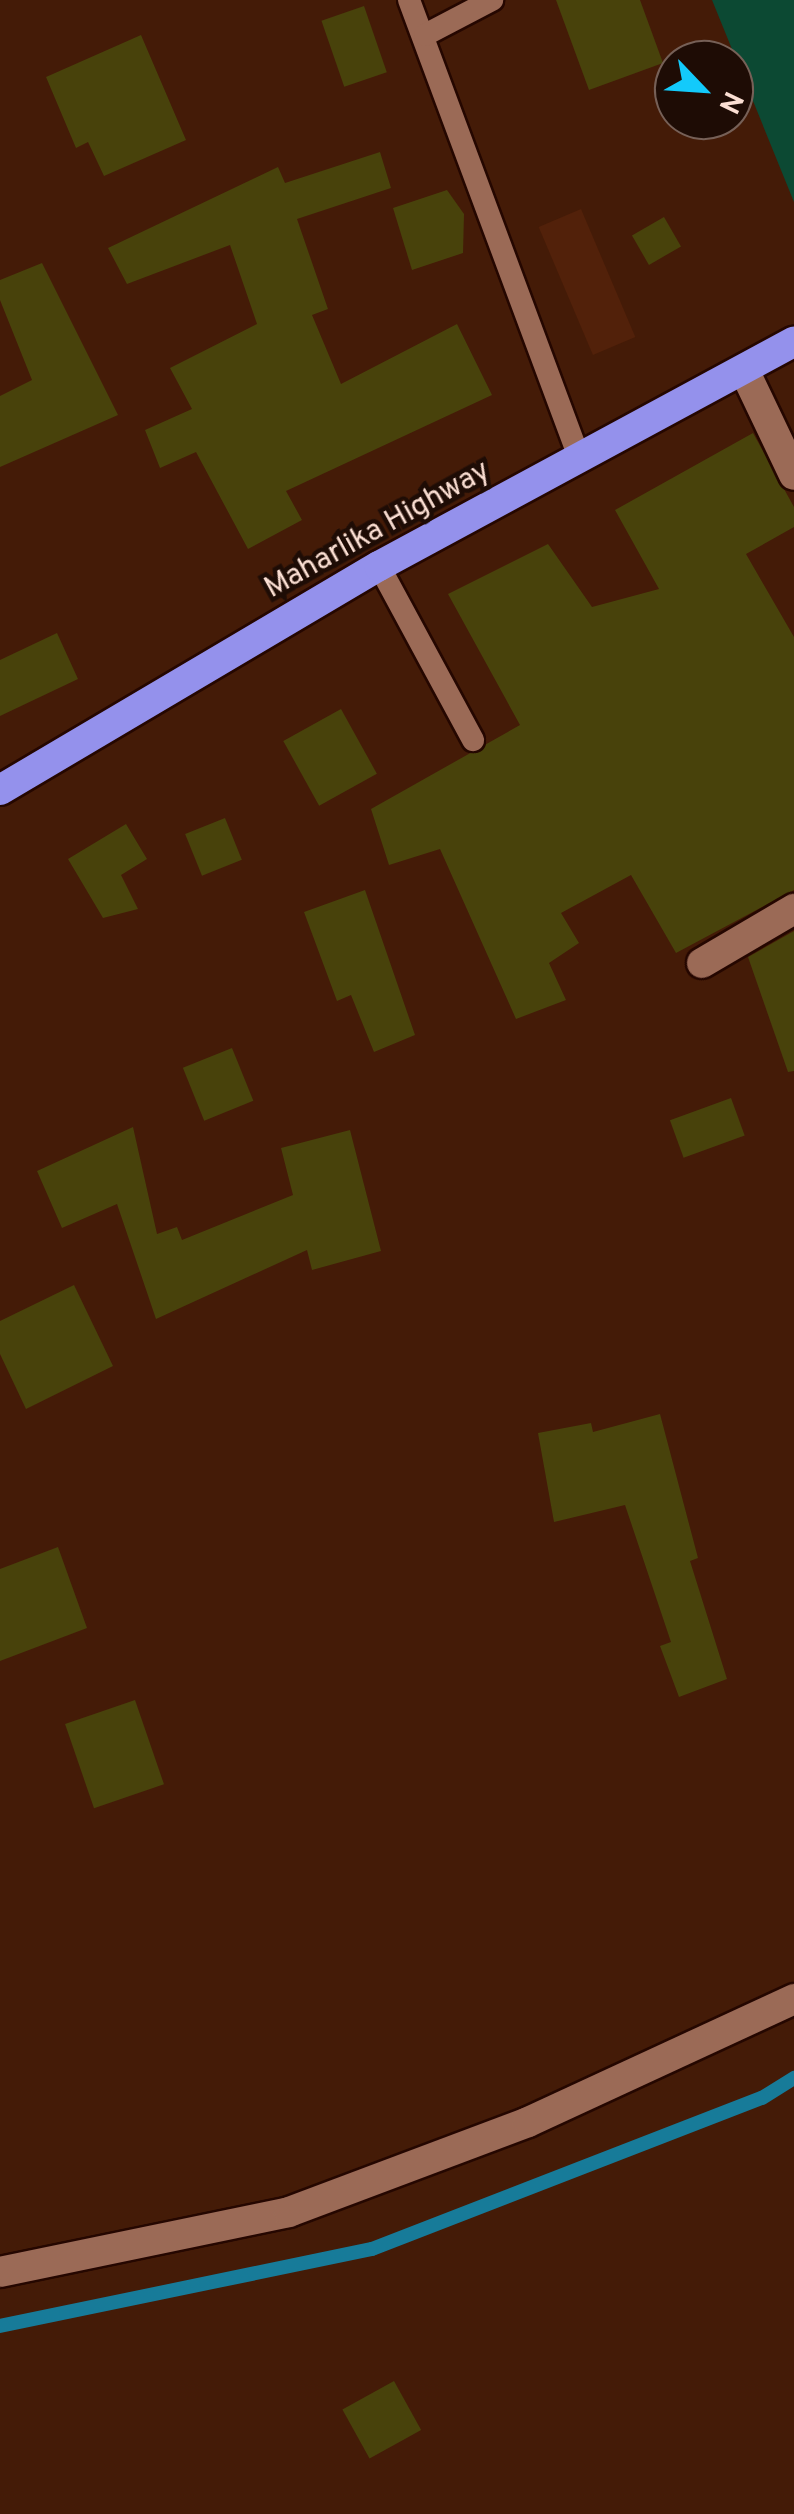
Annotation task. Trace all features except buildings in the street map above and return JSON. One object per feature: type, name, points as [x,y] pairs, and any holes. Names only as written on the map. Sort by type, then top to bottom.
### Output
[{"type":"highway","name":"Maharlika Highway","points":[[0,790],[380,566],[794,342]]},
{"type":"street","points":[[744,370],[794,475]]},
{"type":"street","points":[[702,963],[794,909]]},
{"type":"street","points":[[0,2272],[289,2212],[528,2122],[794,1999]]},
{"type":"lane","points":[[410,0],[580,461]]},
{"type":"lane","points":[[425,35],[492,0]]},
{"type":"lane","points":[[380,566],[474,740]]},
{"type":"shaded area","points":[[581,209],[635,337],[593,355],[539,227]]},
{"type":"green space","points":[[712,0],[794,0],[794,202],[754,103],[754,40],[728,40]]},
{"type":"waterway","points":[[0,2326],[372,2249],[762,2098],[794,2078]]}]
